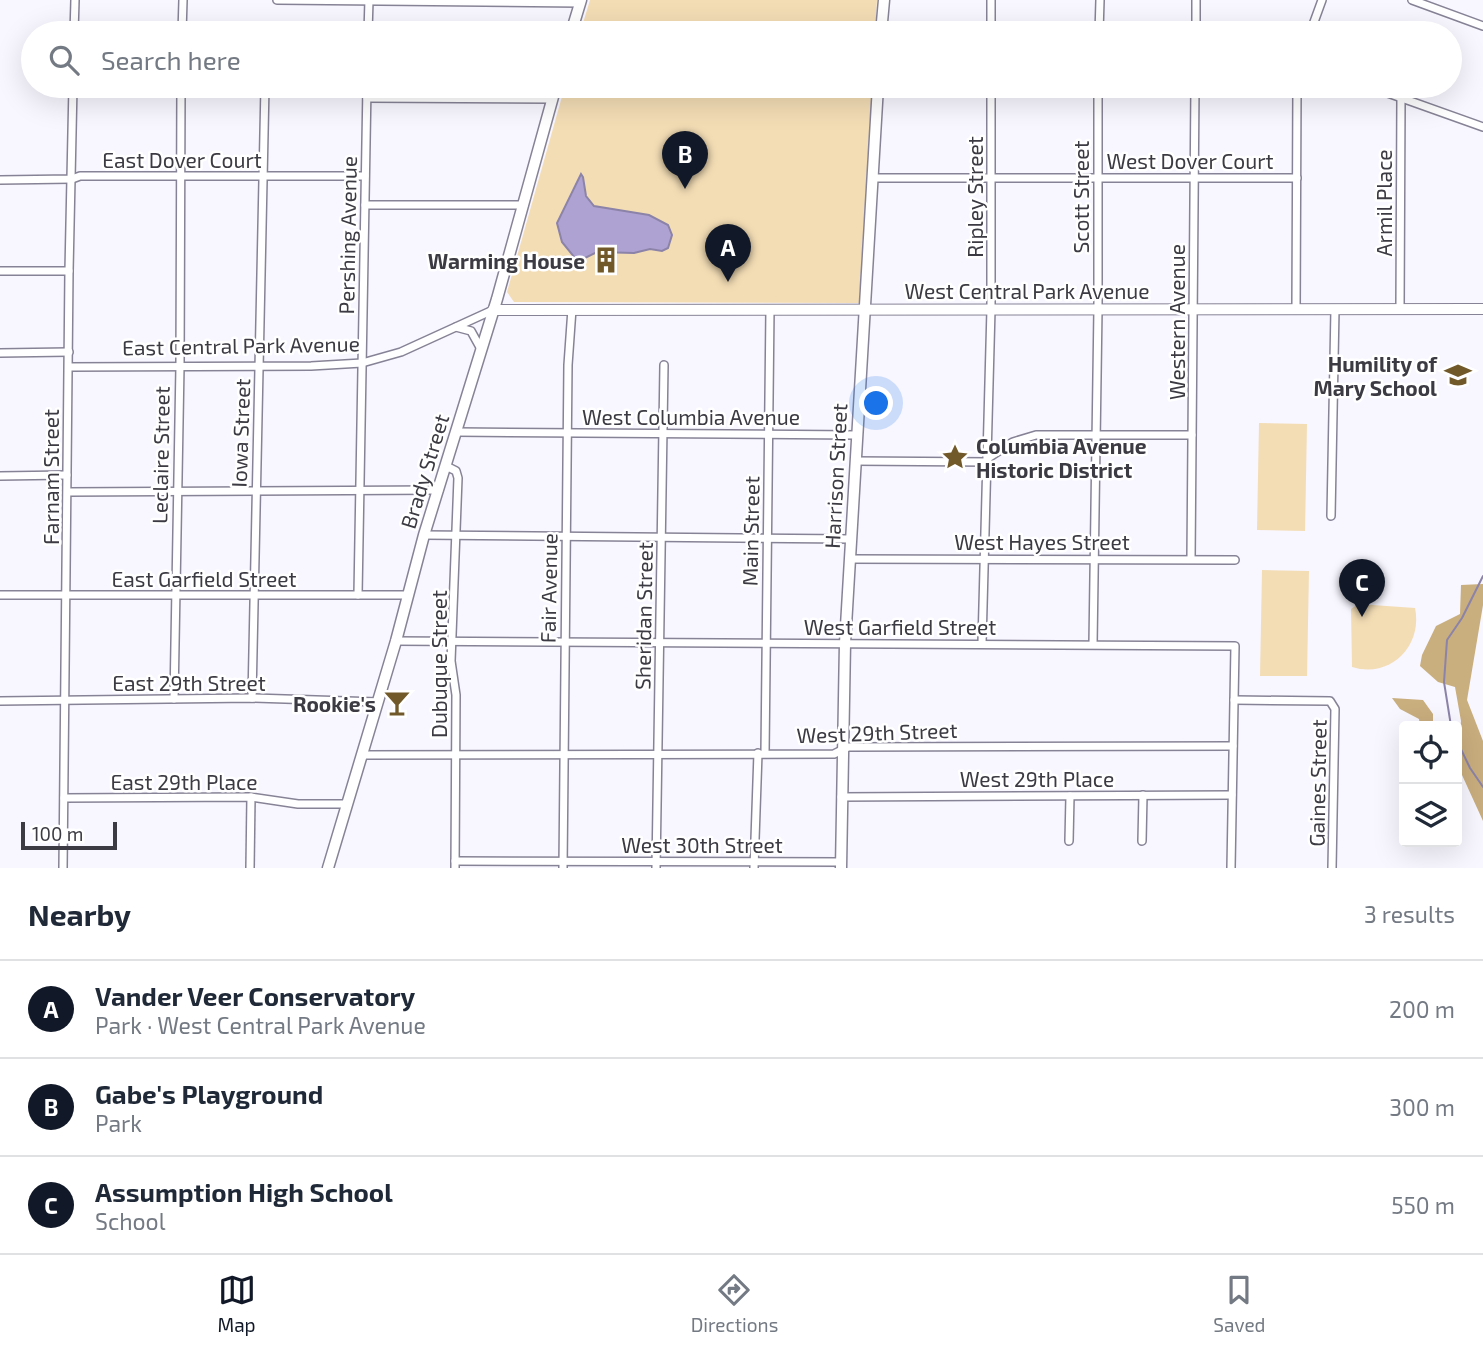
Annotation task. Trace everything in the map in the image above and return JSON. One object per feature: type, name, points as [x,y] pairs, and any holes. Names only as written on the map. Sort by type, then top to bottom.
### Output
[{"type":"highway","points":[[882,21],[884,0]]},
{"type":"highway","points":[[575,21],[581,1]]},
{"type":"highway","name":"Harrison Street","points":[[841,865],[845,643],[877,98]]},
{"type":"highway","name":"Brady Street","points":[[328,868],[396,641],[424,534],[440,490],[524,205],[552,99]]},
{"type":"main road","name":"West Central Park Avenue","points":[[572,309],[1483,309]]},
{"type":"main road","name":"East Central Park Avenue","points":[[493,310],[572,309]]},
{"type":"street","points":[[74,21],[75,0]]},
{"type":"street","points":[[182,21],[183,0]]},
{"type":"street","points":[[278,0],[581,1]]},
{"type":"street","points":[[991,0],[991,21]]},
{"type":"street","points":[[1099,21],[1100,0]]},
{"type":"street","points":[[1196,0],[1196,21]]},
{"type":"street","points":[[1314,21],[1322,0]]},
{"type":"street","points":[[1412,0],[1483,26]]},
{"type":"street","points":[[368,21],[369,1]]},
{"type":"street","name":"Farnam Street","points":[[63,868],[73,98]]},
{"type":"street","name":"Leclaire Street","points":[[174,699],[180,366],[181,98]]},
{"type":"street","name":"Iowa Street","points":[[252,698],[265,98]]},
{"type":"street","points":[[367,98],[552,99]]},
{"type":"street","name":"Pershing Avenue","points":[[358,595],[367,98]]},
{"type":"street","name":"Ripley Street","points":[[982,643],[991,309],[991,98]]},
{"type":"street","name":"Scott Street","points":[[1093,644],[1097,434],[1098,98]]},
{"type":"street","name":"Western Avenue","points":[[1191,559],[1195,98]]},
{"type":"street","points":[[1296,310],[1297,98]]},
{"type":"street","name":"Armil Place","points":[[1400,309],[1401,98]]},
{"type":"street","points":[[1404,98],[1483,127]]},
{"type":"street","name":"East Dover Court","points":[[0,180],[72,179],[80,176],[365,176]]},
{"type":"street","name":"West Dover Court","points":[[873,178],[1297,178]]},
{"type":"street","points":[[365,205],[524,205]]},
{"type":"street","points":[[0,271],[69,271]]},
{"type":"street","name":"Fair Avenue","points":[[563,865],[567,433],[572,309]]},
{"type":"street","name":"Main Street","points":[[754,865],[766,643],[770,309]]},
{"type":"street","points":[[1331,516],[1335,309]]},
{"type":"street","name":"East Central Park Avenue","points":[[69,367],[362,363],[401,352],[493,310]]},
{"type":"street","points":[[452,328],[471,331],[481,349]]},
{"type":"street","points":[[0,353],[69,352]]},
{"type":"street","name":"Sheridan Street","points":[[657,865],[664,365]]},
{"type":"street","name":"West Columbia Avenue","points":[[457,432],[856,435]]},
{"type":"street","points":[[855,461],[988,460],[1013,442],[1036,435],[1192,435]]},
{"type":"street","name":"Dubuque Street","points":[[446,466],[454,468],[457,474],[452,640],[452,681],[456,695],[455,865]]},
{"type":"street","points":[[0,476],[67,475]]},
{"type":"street","points":[[68,492],[440,490]]},
{"type":"street","points":[[424,534],[850,539]]},
{"type":"street","name":"West Hayes Street","points":[[849,559],[1235,560]]},
{"type":"street","name":"East Garfield Street","points":[[0,595],[408,595]]},
{"type":"street","points":[[396,641],[564,642]]},
{"type":"street","name":"West Garfield Street","points":[[564,642],[1235,646],[1234,700]]},
{"type":"street","name":"East 29th Street","points":[[0,701],[252,698],[377,702]]},
{"type":"street","points":[[1231,868],[1234,700]]},
{"type":"street","name":"Gaines Street","points":[[1234,700],[1330,701],[1335,709],[1332,868]]},
{"type":"street","name":"West 29th Street","points":[[564,754],[834,754],[848,747],[1233,746]]},
{"type":"street","points":[[360,755],[564,754]]},
{"type":"street","points":[[1142,841],[1143,795]]},
{"type":"street","name":"West 29th Place","points":[[841,796],[1232,795]]},
{"type":"street","points":[[250,868],[251,796]]},
{"type":"street","name":"East 29th Place","points":[[64,798],[251,796],[298,804],[346,804]]},
{"type":"street","points":[[1069,841],[1070,796]]},
{"type":"street","name":"West 30th Street","points":[[455,865],[841,865]]},
{"type":"shaded area","points":[[590,0],[877,0],[876,21],[584,21]]},
{"type":"shaded area","points":[[562,98],[871,98],[859,303],[514,302],[507,292]]},
{"type":"shaded area","points":[[581,174],[586,196],[594,206],[649,215],[668,225],[672,235],[668,248],[634,253],[597,252],[585,258],[575,258],[562,242],[557,223]]},
{"type":"shaded area","points":[[1259,423],[1307,424],[1305,531],[1257,530]]},
{"type":"shaded area","points":[[1262,570],[1309,571],[1307,676],[1260,676]]},
{"type":"shaded area","points":[[1483,584],[1483,605],[1467,700],[1483,741],[1483,821],[1462,775],[1462,721],[1455,687],[1438,682],[1420,666],[1422,655],[1436,626],[1460,614],[1461,585]]},
{"type":"shaded area","points":[[1358,604],[1415,608],[1414,635],[1409,647],[1391,664],[1366,669],[1352,667],[1351,609]]},
{"type":"shaded area","points":[[1392,698],[1423,700],[1433,714],[1433,721],[1419,721],[1400,709]]},
{"type":"waterway","points":[[1450,721],[1444,682],[1447,640],[1462,618],[1483,576]]},
{"type":"waterway","points":[[1462,751],[1483,787]]},
{"type":"place","name":"Gabe's Playground","points":[[685,189]]},
{"type":"place","name":"Warming House","points":[[606,260]]},
{"type":"place","name":"Vander Veer Conservatory","points":[[728,282]]},
{"type":"place","name":"Humility of Mary School","points":[[1458,375]]},
{"type":"place","name":"Columbia Avenue Historic District","points":[[955,457]]},
{"type":"place","name":"Assumption High School","points":[[1362,617]]},
{"type":"place","name":"Rookie's","points":[[397,703]]}]
